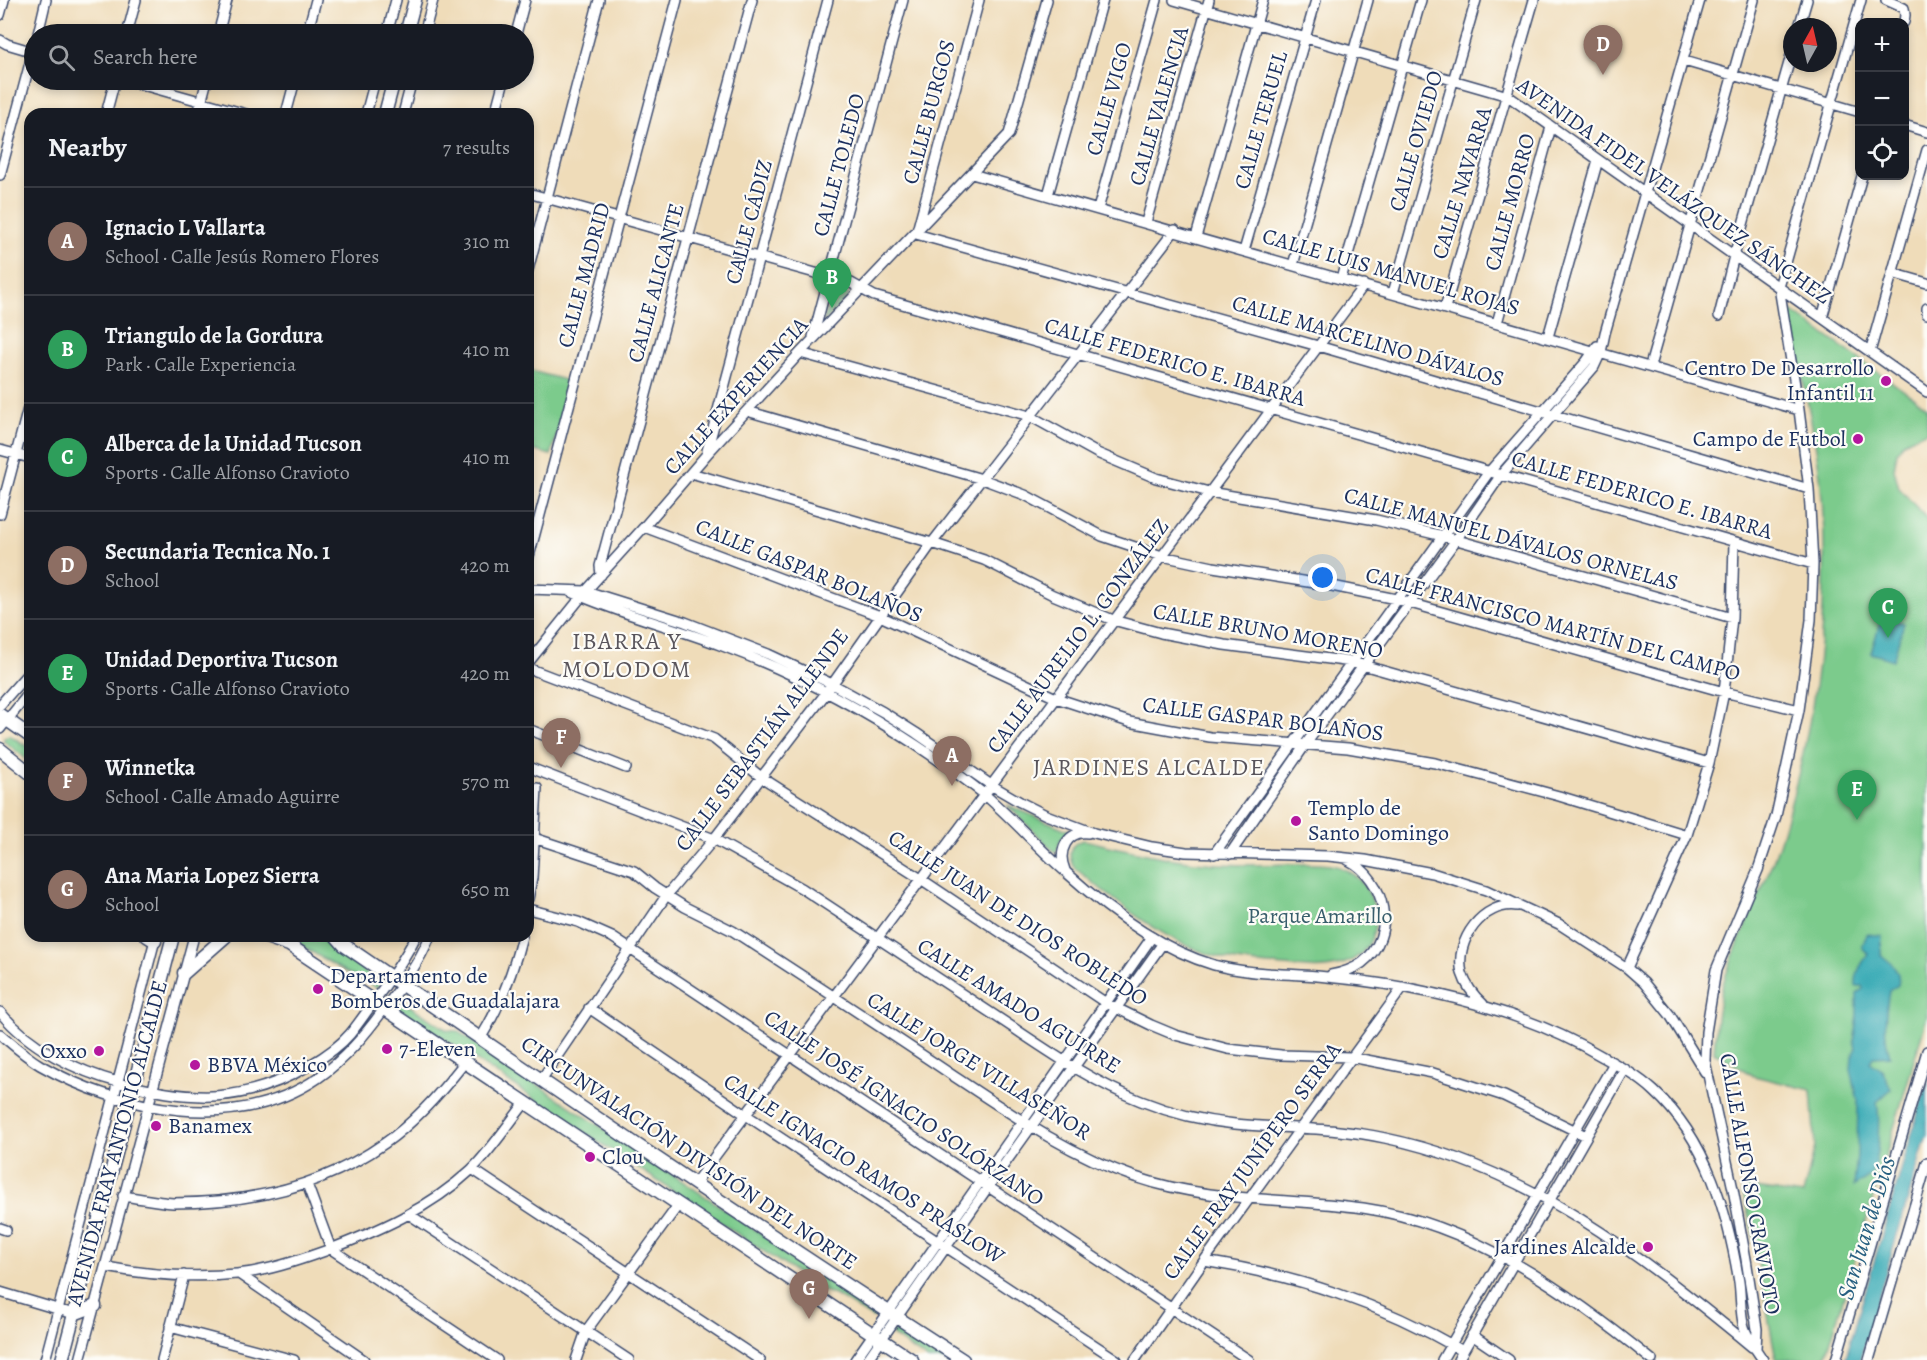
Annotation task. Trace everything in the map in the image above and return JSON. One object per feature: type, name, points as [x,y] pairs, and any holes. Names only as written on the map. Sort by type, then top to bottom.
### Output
[{"type":"main road","points":[[409,24],[415,0]]},
{"type":"main road","points":[[387,108],[391,90]]},
{"type":"main road","points":[[2,722],[24,733]]},
{"type":"main road","points":[[0,749],[24,768]]},
{"type":"main road","name":"AVENIDA FRAY ANTONIO ALCALDE","points":[[62,1360],[171,942]]},
{"type":"main road","points":[[184,973],[219,942]]},
{"type":"main road","points":[[280,942],[289,945],[374,1001],[912,1360]]},
{"type":"main road","name":"CIRCUNVALACIÓN DIVISIÓN DEL NORTE","points":[[341,942],[480,1039],[892,1315],[963,1360]]},
{"type":"main road","points":[[74,1314],[95,1306]]},
{"type":"street","points":[[0,15],[4,0]]},
{"type":"street","points":[[40,24],[46,0]]},
{"type":"street","points":[[130,24],[136,0]]},
{"type":"street","points":[[221,24],[227,0]]},
{"type":"street","points":[[309,24],[316,0]]},
{"type":"street","points":[[390,24],[396,0]]},
{"type":"street","points":[[427,24],[433,0]]},
{"type":"street","points":[[519,24],[525,0]]},
{"type":"street","points":[[534,247],[599,0]]},
{"type":"street","name":"CALLE MADRID","points":[[534,537],[677,0]]},
{"type":"street","name":"CALLE ALICANTE","points":[[601,575],[600,566],[752,0]]},
{"type":"street","name":"CALLE CÁDIZ","points":[[707,454],[828,0]]},
{"type":"street","name":"CALLE TOLEDO","points":[[813,340],[903,0]]},
{"type":"street","name":"CALLE BURGOS","points":[[916,234],[979,0]]},
{"type":"street","name":"CALLE EXPERIENCIA","points":[[534,656],[584,594],[707,454],[1009,134],[1047,0]]},
{"type":"street","points":[[1048,195],[1103,0]]},
{"type":"street","name":"CALLE VIGO","points":[[1098,209],[1157,0]]},
{"type":"street","name":"AVENIDA FIDEL VELÁZQUEZ SÁNCHEZ","points":[[1174,0],[1208,5],[1256,24],[1508,96],[1927,392]]},
{"type":"street","points":[[1196,237],[1263,0]]},
{"type":"street","name":"CALLE TERUEL","points":[[1244,250],[1316,0]]},
{"type":"street","points":[[1293,265],[1368,0]]},
{"type":"street","points":[[1341,279],[1421,0]]},
{"type":"street","name":"CALLE OVIEDO","points":[[1393,293],[1476,0]]},
{"type":"street","name":"CALLE NAVARRA","points":[[1445,308],[1534,0]]},
{"type":"street","points":[[1230,854],[1305,745],[1501,475],[1593,367],[1646,194],[1700,0]]},
{"type":"street","points":[[1650,366],[1754,0]]},
{"type":"street","points":[[1802,18],[1807,0]]},
{"type":"street","points":[[1779,287],[1861,0]]},
{"type":"street","points":[[1886,0],[1904,8],[1905,18]]},
{"type":"street","name":"CALLE VALENCIA","points":[[1146,222],[1208,5]]},
{"type":"street","points":[[0,40],[24,48]]},
{"type":"street","points":[[1684,61],[1855,111]]},
{"type":"street","points":[[1719,316],[1786,72]]},
{"type":"street","points":[[0,174],[24,86]]},
{"type":"street","points":[[108,108],[112,90]]},
{"type":"street","points":[[161,90],[225,108]]},
{"type":"street","points":[[199,108],[204,90]]},
{"type":"street","points":[[288,108],[292,90]]},
{"type":"street","points":[[368,108],[372,90]]},
{"type":"street","points":[[405,108],[409,90]]},
{"type":"street","points":[[497,108],[501,90]]},
{"type":"street","points":[[1909,125],[1927,132]]},
{"type":"street","name":"CALLE MORRO","points":[[1497,323],[1551,127]]},
{"type":"street","points":[[1870,352],[1927,150]]},
{"type":"street","points":[[1548,337],[1598,160]]},
{"type":"street","name":"CALLE LUIS MANUEL ROJAS","points":[[972,174],[1175,230],[1799,410]]},
{"type":"street","points":[[1822,318],[1861,180]]},
{"type":"street","name":"CALLE FEDERICO E. IBARRA","points":[[534,195],[851,283],[874,296],[1078,356],[1814,564]]},
{"type":"street","name":"CALLE SEBASTIÁN ALLENDE","points":[[542,1080],[666,896],[714,839],[826,693],[932,543],[1175,230]]},
{"type":"street","name":"CALLE MARCELINO DÁVALOS","points":[[916,234],[1318,346],[1809,489]]},
{"type":"street","points":[[1892,273],[1927,283]]},
{"type":"street","name":"CALLE AURELIO L. GONZÁLEZ","points":[[695,1183],[1364,285]]},
{"type":"street","name":"CALLE ALFONSO CRAVIOTO","points":[[1756,1350],[1757,1329],[1729,1172],[1705,1061],[1706,1032],[1716,970],[1758,870],[1776,816],[1799,710],[1810,620],[1814,564],[1809,489],[1779,287]]},
{"type":"street","points":[[1927,308],[1927,314]]},
{"type":"street","points":[[1214,854],[1489,472],[1598,351]]},
{"type":"street","name":"CALLE MANUEL DÁVALOS ORNELAS","points":[[800,353],[1030,416],[1097,453],[1156,478],[1209,492],[1376,519],[1732,618]]},
{"type":"street","name":"CALLE FRANCISCO MARTÍN DEL CAMPO","points":[[747,411],[982,479],[1025,495],[1102,536],[1161,556],[1396,599],[1724,692],[1799,710]]},
{"type":"street","points":[[0,514],[24,424]]},
{"type":"street","points":[[0,450],[24,456]]},
{"type":"street","name":"CALLE BRUNO MORENO","points":[[691,473],[984,560],[1053,595],[1113,620],[1161,633],[1224,645],[1352,662],[1709,763]]},
{"type":"street","name":"CALLE GASPAR BOLAÑOS","points":[[644,527],[880,616],[1056,698],[1129,722],[1210,737],[1348,748],[1435,763],[1559,796],[1688,835]]},
{"type":"street","points":[[1627,968],[1688,835],[1709,763],[1724,692],[1732,618],[1734,542]]},
{"type":"street","points":[[534,589],[584,594],[728,638],[832,684],[916,733],[991,785],[1046,815],[1094,833],[1152,847],[1214,854],[1341,857],[1389,864],[1449,877],[1486,890],[1531,910],[1584,939],[1627,968],[1644,983],[1670,1015],[1708,1077]]},
{"type":"street","points":[[584,594],[764,663],[826,693],[917,746],[984,795],[1066,873],[1112,910],[1163,943],[1196,958],[1230,969],[1262,974],[1326,977],[1403,987],[1485,1006],[1563,1036],[1625,1069],[1657,1094],[1680,1121],[1709,1171],[1722,1207],[1739,1280],[1744,1327],[1763,1360]]},
{"type":"street","name":"CALLE JUAN DE DIOS ROBLEDO","points":[[534,670],[714,739],[761,777],[921,879],[1106,1003],[1175,1035],[1228,1048],[1281,1055],[1351,1057],[1433,1073],[1504,1096],[1586,1136]]},
{"type":"street","points":[[0,705],[24,678]]},
{"type":"street","points":[[2,722],[24,698]]},
{"type":"street","points":[[534,731],[626,768]]},
{"type":"street","name":"CALLE AMADO AGUIRRE","points":[[534,769],[714,839],[803,889],[1065,1062],[1124,1094],[1184,1115],[1232,1124],[1348,1132],[1419,1146],[1491,1170],[1550,1199],[1608,1236],[1656,1269],[1756,1350]]},
{"type":"street","points":[[534,838],[537,788]]},
{"type":"street","points":[[1066,873],[1062,860],[1064,844],[1075,834],[1094,833]]},
{"type":"street","name":"CALLE JORGE VILLASEÑOR","points":[[534,838],[634,871],[666,896],[733,931],[1027,1124],[1076,1152],[1135,1177],[1178,1189],[1248,1200],[1366,1209],[1438,1228],[1514,1263],[1582,1305],[1652,1360]]},
{"type":"street","points":[[1326,977],[1343,973],[1362,962],[1377,945],[1384,923],[1382,902],[1371,879],[1355,864],[1341,857]]},
{"type":"street","points":[[1485,1006],[1473,995],[1463,975],[1461,959],[1467,936],[1476,922],[1500,906],[1511,905],[1531,910]]},
{"type":"street","name":"CALLE JOSÉ IGNACIO SOLÓRZANO","points":[[534,911],[595,928],[629,948],[1249,1360]]},
{"type":"street","points":[[1027,1124],[1065,1062],[1152,937]]},
{"type":"street","name":"AVENIDA FRAY ANTONIO ALCALDE","points":[[45,1360],[152,942]]},
{"type":"street","name":"AVENIDA FRAY ANTONIO ALCALDE","points":[[80,1360],[192,942]]},
{"type":"street","points":[[0,1012],[33,1043],[64,1062],[118,1082],[152,1091],[192,1097],[226,1096],[257,1089],[289,1077],[324,1056],[349,1035],[391,977],[412,942]]},
{"type":"street","points":[[0,1034],[25,1055],[57,1075],[129,1101],[148,1106],[189,1111],[225,1110],[259,1104],[317,1079],[343,1058],[403,985],[428,942]]},
{"type":"street","points":[[480,1039],[497,1010],[520,942]]},
{"type":"street","points":[[855,1360],[877,1337],[939,1241],[1027,1124],[1074,1067],[1163,943]]},
{"type":"street","name":"CALLE FRAY JUNÍPERO SERRA","points":[[1135,1360],[1299,1128],[1403,987]]},
{"type":"street","name":"CALLE IGNACIO RAMOS PRASLOW","points":[[589,1008],[746,1115],[1117,1360]]},
{"type":"street","points":[[1836,1360],[1927,1051]]},
{"type":"street","points":[[123,1196],[171,1203],[230,1200],[280,1192],[307,1184],[334,1172],[385,1143],[446,1086],[465,1062]]},
{"type":"street","points":[[1442,1360],[1614,1063]]},
{"type":"street","points":[[1204,1261],[1263,1272],[1360,1300],[1451,1344],[1460,1356],[1625,1069]]},
{"type":"street","points":[[106,1267],[134,1272],[184,1275],[239,1274],[291,1262],[358,1239],[410,1215],[443,1193],[472,1169],[525,1102]]},
{"type":"street","points":[[1869,1360],[1927,1163]]},
{"type":"street","points":[[472,1169],[760,1360]]},
{"type":"street","points":[[1722,1207],[1729,1172]]},
{"type":"street","points":[[307,1184],[331,1249],[496,1360]]},
{"type":"street","points":[[892,1315],[947,1247],[984,1184]]},
{"type":"street","points":[[576,1360],[586,1331],[679,1204]]},
{"type":"street","points":[[410,1215],[629,1360]]},
{"type":"street","points":[[239,1274],[364,1360]]},
{"type":"street","points":[[162,1360],[184,1275]]},
{"type":"street","points":[[0,1292],[74,1314]]},
{"type":"street","points":[[170,1327],[294,1360]]},
{"type":"street","points":[[1472,1335],[1509,1360]]},
{"type":"street","points":[[867,1360],[877,1337]]},
{"type":"street","points":[[1749,1360],[1756,1350]]},
{"type":"green space","points":[[833,286],[850,295],[824,321]]},
{"type":"green space","points":[[1787,308],[1927,407],[1927,431],[1903,442],[1897,452],[1894,469],[1899,488],[1927,519],[1927,1017],[1825,1360],[1776,1359],[1752,1230],[1741,1186],[1803,1195],[1815,1147],[1811,1090],[1754,1076],[1714,1052],[1723,984],[1774,859],[1793,797],[1812,707],[1823,615],[1823,523],[1820,477],[1810,413]]},
{"type":"green space","points":[[534,372],[572,382],[551,455],[534,451]]},
{"type":"green space","points":[[9,735],[24,744],[24,757],[4,741],[4,737]]},
{"type":"green space","points":[[1007,805],[1070,831],[1061,839],[1056,853]]},
{"type":"green space","name":"Parque Amarillo","points":[[1083,840],[1158,856],[1205,863],[1321,864],[1339,867],[1354,875],[1365,887],[1372,901],[1375,916],[1374,930],[1368,944],[1358,956],[1329,968],[1255,964],[1205,953],[1146,923],[1076,869],[1070,852],[1074,845]]},
{"type":"green space","points":[[295,942],[331,942],[380,983],[377,988]]},
{"type":"green space","points":[[402,1001],[447,1030],[457,1031],[877,1311],[878,1317],[872,1318],[839,1297],[822,1290],[399,1009],[397,1003]]},
{"type":"green space","points":[[894,1330],[928,1350],[943,1354],[951,1360],[928,1360],[893,1336]]},
{"type":"water","points":[[1882,616],[1904,623],[1893,660],[1871,653]]},
{"type":"water","points":[[1867,934],[1882,936],[1881,955],[1895,967],[1899,980],[1898,985],[1889,991],[1886,1008],[1885,1024],[1890,1056],[1873,1057],[1870,1062],[1882,1070],[1891,1089],[1877,1102],[1878,1139],[1873,1169],[1869,1176],[1854,1186],[1858,1101],[1851,1069],[1856,1047],[1854,1042],[1857,1025],[1857,993],[1863,989],[1862,986],[1856,986],[1856,977],[1868,954],[1862,947]]},
{"type":"water","points":[[1927,1082],[1927,1135],[1860,1360],[1845,1360]]},
{"type":"place","name":"Secundaria Tecnica No. 1","points":[[1603,75]]},
{"type":"place","name":"Triangulo de la Gordura","points":[[832,308]]},
{"type":"place","name":"Centro De Desarrollo Infantil 11","points":[[1886,381]]},
{"type":"place","name":"Campo de Futbol","points":[[1858,439]]},
{"type":"place","name":"Alberca de la Unidad Tucson","points":[[1888,638]]},
{"type":"place","name":"Winnetka","points":[[561,768]]},
{"type":"place","name":"Ignacio L Vallarta","points":[[952,786]]},
{"type":"place","name":"Unidad Deportiva Tucson","points":[[1857,820]]},
{"type":"place","name":"Templo de Santo Domingo","points":[[1296,821]]},
{"type":"place","name":"Departamento de Bomberos de Guadalajara","points":[[318,989]]},
{"type":"place","name":"7-Eleven","points":[[387,1049]]},
{"type":"place","name":"Oxxo","points":[[99,1051]]},
{"type":"place","name":"BBVA México","points":[[195,1065]]},
{"type":"place","name":"Banamex","points":[[156,1126]]},
{"type":"place","name":"Clou","points":[[590,1157]]},
{"type":"place","name":"Jardines Alcalde","points":[[1648,1247]]},
{"type":"place","name":"Ana Maria Lopez Sierra","points":[[809,1319]]},
{"type":"district","name":"IBARRA Y MOLODOM","points":[[627,655]]},
{"type":"district","name":"JARDINES ALCALDE","points":[[1149,767]]},
{"type":"water label","name":"San Juan de Diós","points":[[1866,1228]]}]
